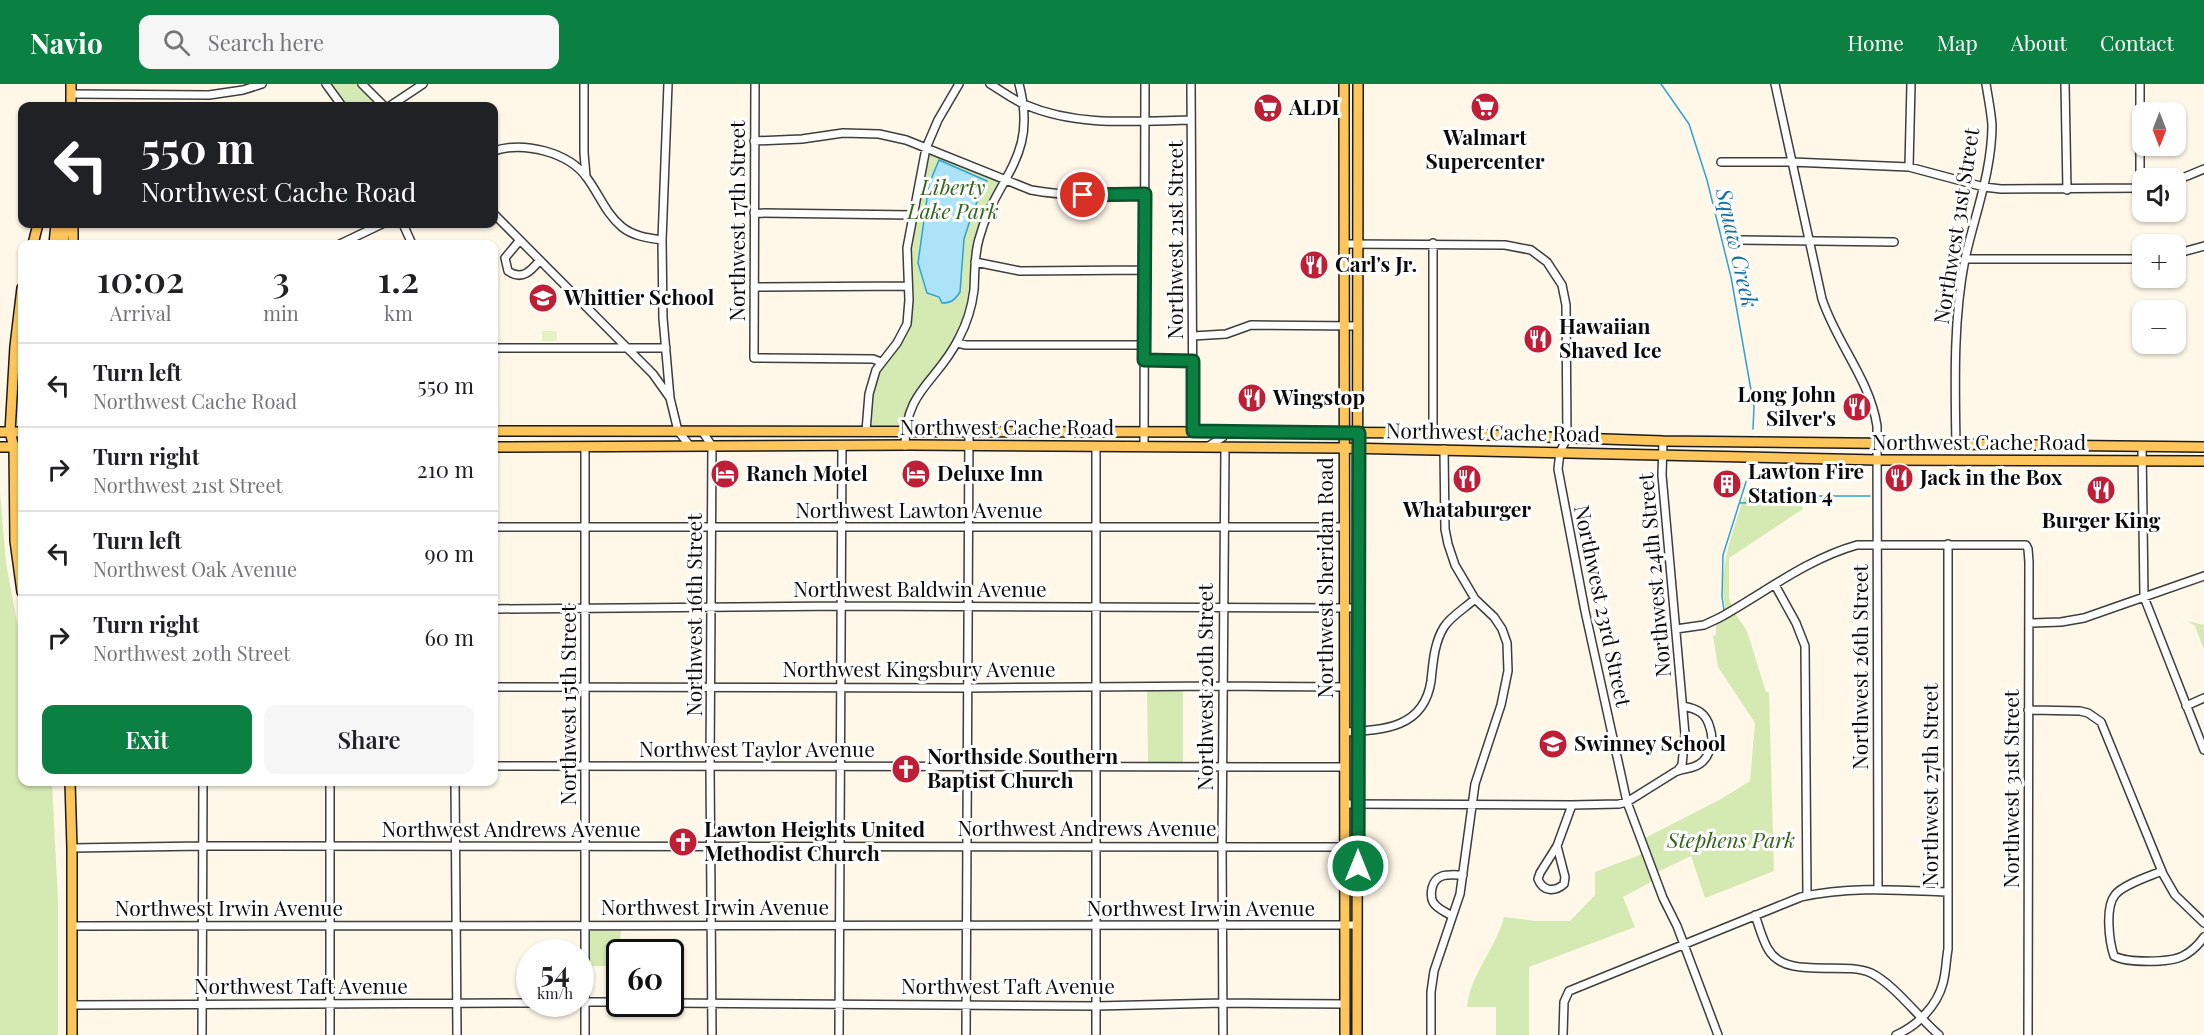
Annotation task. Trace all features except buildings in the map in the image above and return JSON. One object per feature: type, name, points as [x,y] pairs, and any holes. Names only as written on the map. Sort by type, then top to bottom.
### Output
[{"type":"main road","name":"Northwest Sheridan Road","points":[[1344,84],[1345,1035]]},
{"type":"main road","name":"Northwest Sheridan Road","points":[[1357,1035],[1358,84]]},
{"type":"main road","points":[[18,321],[5,432],[18,447],[15,541],[18,563]]},
{"type":"main road","name":"Northwest Cache Road","points":[[498,431],[969,430],[1433,433],[1877,445],[2204,447]]},
{"type":"main road","points":[[0,447],[18,447]]},
{"type":"main road","name":"Northwest Cache Road","points":[[498,447],[1359,448],[1877,460],[2204,461]]},
{"type":"main road","points":[[70,786],[72,1035]]},
{"type":"street","points":[[71,99],[209,95],[234,92],[262,84]]},
{"type":"street","points":[[326,84],[339,102]]},
{"type":"street","points":[[362,84],[380,102]]},
{"type":"street","points":[[396,102],[423,84]]},
{"type":"street","points":[[584,84],[586,176]]},
{"type":"street","points":[[668,84],[662,240],[666,348],[670,398],[678,431],[690,446]]},
{"type":"street","name":"Northwest 17th Street","points":[[754,84],[754,358],[873,359],[881,362]]},
{"type":"street","points":[[866,430],[869,394],[876,370],[897,344],[907,324],[909,312],[906,260],[912,215],[926,148],[938,120],[959,84]]},
{"type":"street","points":[[990,84],[1023,104],[1065,118],[1191,120]]},
{"type":"street","points":[[905,446],[907,420],[916,397],[943,364],[957,342],[971,307],[976,249],[983,225],[1022,146],[1023,104],[1019,84]]},
{"type":"street","points":[[1144,447],[1145,84]]},
{"type":"street","name":"Northwest 21st Street","points":[[1191,84],[1193,431]]},
{"type":"street","name":"Northwest 26th Street","points":[[1775,84],[1809,241],[1828,316],[1871,401],[1877,426],[1878,890]]},
{"type":"street","points":[[1909,167],[1911,84]]},
{"type":"street","name":"Northwest 31st Street","points":[[1956,446],[1955,348],[1965,259],[1984,187],[1991,148],[1992,123],[1986,84]]},
{"type":"street","points":[[2065,84],[2067,190]]},
{"type":"street","points":[[2140,84],[2141,168]]},
{"type":"street","points":[[754,141],[788,141],[858,132],[892,136],[1031,190],[1053,194],[1145,194]]},
{"type":"street","points":[[498,150],[513,147],[536,148],[563,159],[586,176],[620,225],[629,232],[662,240]]},
{"type":"street","points":[[1721,162],[1792,162],[1909,167],[1984,187],[2001,189],[2132,188]]},
{"type":"street","points":[[2186,176],[2204,169]]},
{"type":"street","points":[[754,213],[912,215]]},
{"type":"street","points":[[498,218],[653,374],[670,398]]},
{"type":"street","points":[[348,240],[374,228]]},
{"type":"street","points":[[520,240],[505,258],[508,271],[518,275],[528,274],[540,260]]},
{"type":"street","points":[[1738,240],[1894,242]]},
{"type":"street","points":[[1433,243],[1433,433]]},
{"type":"street","points":[[1344,244],[1505,245],[1521,247],[1539,255],[1552,268],[1562,285],[1566,305],[1567,438],[1560,452]]},
{"type":"street","points":[[2186,251],[2204,246]]},
{"type":"street","points":[[1965,259],[2132,259]]},
{"type":"street","points":[[975,262],[1020,270],[1145,270]]},
{"type":"street","points":[[754,287],[908,286]]},
{"type":"street","points":[[1193,336],[1226,334],[1251,326],[1358,326]]},
{"type":"street","points":[[957,342],[966,345],[1144,345]]},
{"type":"street","points":[[498,348],[666,348]]},
{"type":"street","points":[[1144,360],[1193,361]]},
{"type":"street","points":[[966,1035],[969,430]]},
{"type":"street","points":[[665,446],[678,431]]},
{"type":"street","points":[[702,431],[712,446],[725,431]]},
{"type":"street","points":[[1206,447],[1223,437],[1224,432]]},
{"type":"street","name":"Northwest 24th Street","points":[[1627,802],[1678,770],[1684,756],[1683,706],[1662,456],[1663,441]]},
{"type":"street","name":"Northwest 16th Street","points":[[712,446],[710,766],[712,1035]]},
{"type":"street","points":[[839,1035],[842,446]]},
{"type":"street","points":[[1096,446],[1096,1035]]},
{"type":"street","points":[[2005,446],[2006,461]]},
{"type":"street","name":"Northwest 15th Street","points":[[585,447],[585,939]]},
{"type":"street","name":"Northwest 20th Street","points":[[1223,1035],[1225,447]]},
{"type":"street","points":[[2142,447],[2144,597],[2204,750]]},
{"type":"street","points":[[1431,1035],[1431,992],[1434,971],[1460,894],[1475,784],[1501,705],[1508,671],[1507,643],[1502,629],[1494,616],[1474,599],[1455,565],[1448,544],[1445,520],[1444,449]]},
{"type":"street","name":"Northwest 23rd Street","points":[[1560,452],[1558,469],[1562,496],[1627,802],[1718,1035]]},
{"type":"street","name":"Northwest Lawton Avenue","points":[[498,527],[1344,527]]},
{"type":"street","points":[[1676,629],[1704,625],[1815,561],[1839,550],[1857,545],[1948,544]]},
{"type":"street","name":"Northwest 31st Street","points":[[1948,544],[2024,545],[2028,549],[2030,562],[2028,1035]]},
{"type":"street","name":"Northwest 27th Street","points":[[1921,1018],[1943,985],[1948,949],[1948,544]]},
{"type":"street","points":[[2029,623],[2061,622],[2084,618],[2204,576]]},
{"type":"street","points":[[1775,585],[1796,623],[1805,646],[1807,895]]},
{"type":"street","points":[[1345,732],[1390,728],[1418,712],[1425,705],[1431,683],[1433,656],[1444,627],[1474,599]]},
{"type":"street","name":"Northwest Baldwin Avenue","points":[[498,609],[841,606],[1359,608]]},
{"type":"street","name":"Northwest Kingsbury Avenue","points":[[498,687],[1345,687]]},
{"type":"street","points":[[2186,706],[2204,698]]},
{"type":"street","name":"Northwest 24th Street","points":[[1678,770],[1696,766],[1706,757],[1712,740],[1708,721],[1702,712],[1683,706]]},
{"type":"street","points":[[2028,710],[2080,711],[2088,713],[2101,722],[2162,871],[2175,895],[2204,923]]},
{"type":"street","name":"Northwest Taylor Avenue","points":[[498,766],[1345,767]]},
{"type":"street","points":[[202,1035],[203,786]]},
{"type":"street","points":[[330,786],[330,1035]]},
{"type":"street","points":[[455,786],[457,1035]]},
{"type":"street","points":[[1345,804],[1572,805],[1627,802]]},
{"type":"street","points":[[1557,846],[1565,877],[1564,884],[1558,889],[1551,890],[1545,888],[1538,879],[1557,846],[1572,805]]},
{"type":"street","name":"Northwest Andrews Avenue","points":[[72,848],[203,846],[1358,847]]},
{"type":"street","points":[[2162,871],[2121,889],[2115,895],[2109,922],[2114,956],[2138,962],[2176,958],[2182,956],[2204,937]]},
{"type":"street","points":[[1452,916],[1434,903],[1432,886],[1438,877],[1446,874],[1463,875]]},
{"type":"street","points":[[1563,1035],[1564,1002],[1569,991],[1807,895],[1827,891],[1948,891]]},
{"type":"street","points":[[1755,915],[1768,950],[1784,964],[1795,967],[1857,969],[1870,973],[1882,980],[1939,1035]]},
{"type":"street","name":"Northwest Irwin Avenue","points":[[72,926],[1357,925]]},
{"type":"street","name":"Northwest Taft Avenue","points":[[72,1005],[516,1003]]},
{"type":"street","name":"Northwest Taft Avenue","points":[[684,1003],[966,1003],[1096,1006],[1223,1003],[1345,1004]]},
{"type":"street","name":"Northwest 15th Street","points":[[584,1017],[585,1035]]},
{"type":"street","points":[[1896,1035],[1910,1029],[1921,1018]]},
{"type":"green space","points":[[330,84],[357,84],[375,102],[343,102]]},
{"type":"green space","name":"Liberty Lake Park","points":[[928,153],[1001,182],[979,226],[972,254],[971,291],[959,328],[942,359],[913,396],[900,426],[871,425],[872,401],[877,378],[902,342],[911,317],[909,262],[911,240]]},
{"type":"green space","points":[[542,331],[557,331],[557,341],[542,341]]},
{"type":"green space","points":[[0,492],[6,563],[18,627],[18,786],[52,786],[58,901],[58,1035],[0,1035]]},
{"type":"green space","name":"Stephens Park","points":[[1744,497],[1798,497],[1803,509],[1729,558],[1729,598],[1735,613],[1747,631],[1766,692],[1769,692],[1774,871],[1705,898],[1691,856],[1651,875],[1653,881],[1623,897],[1635,927],[1529,967],[1529,1035],[1496,1035],[1496,1007],[1467,1007],[1473,984],[1504,917],[1535,921],[1570,921],[1595,895],[1595,872],[1642,854],[1645,838],[1721,799],[1750,781],[1755,723],[1718,667],[1713,636],[1716,635],[1716,623],[1728,617],[1723,587],[1726,556]]},
{"type":"green space","points":[[2187,621],[2204,625],[2204,650],[2195,626]]},
{"type":"green space","points":[[1147,690],[1183,690],[1183,762],[1148,762]]},
{"type":"green space","points":[[594,929],[621,929],[620,939],[606,939],[606,966],[594,966],[594,939],[589,939],[589,932]]},
{"type":"water","points":[[939,160],[987,181],[973,211],[964,239],[960,292],[952,300],[942,303],[939,297],[927,293],[918,263],[929,184]]},
{"type":"waterway","name":"Squaw Creek","points":[[1661,84],[1689,124],[1707,180],[1731,277],[1754,407],[1753,429]]},
{"type":"waterway","name":"Squaw Creek","points":[[1724,610],[1723,555],[1751,466]]},
{"type":"waterway","points":[[1740,503],[1795,502],[1818,496],[1870,496]]},
{"type":"place","name":"Walmart Supercenter","points":[[1485,107]]},
{"type":"place","name":"ALDI","points":[[1268,108]]},
{"type":"place","name":"Carl's Jr.","points":[[1314,265]]},
{"type":"place","name":"Whittier School","points":[[543,298]]},
{"type":"place","name":"Hawaiian Shaved Ice","points":[[1538,339]]},
{"type":"place","name":"Wingstop","points":[[1252,398]]},
{"type":"place","name":"Long John Silver's","points":[[1857,407]]},
{"type":"place","name":"Ranch Motel","points":[[725,474]]},
{"type":"place","name":"Deluxe Inn","points":[[916,474]]},
{"type":"place","name":"Jack in the Box","points":[[1899,478]]},
{"type":"place","name":"Whataburger","points":[[1467,479]]},
{"type":"place","name":"Lawton Fire Station 4","points":[[1727,484]]},
{"type":"place","name":"Burger King","points":[[2101,490]]},
{"type":"place","name":"Swinney School","points":[[1553,744]]},
{"type":"place","name":"Northside Southern Baptist Church","points":[[906,769]]},
{"type":"place","name":"Lawton Heights United Methodist Church","points":[[683,842]]},
{"type":"route","points":[[1083,195],[1145,194],[1144,360],[1193,361],[1193,431],[1359,433],[1358,866]]}]
